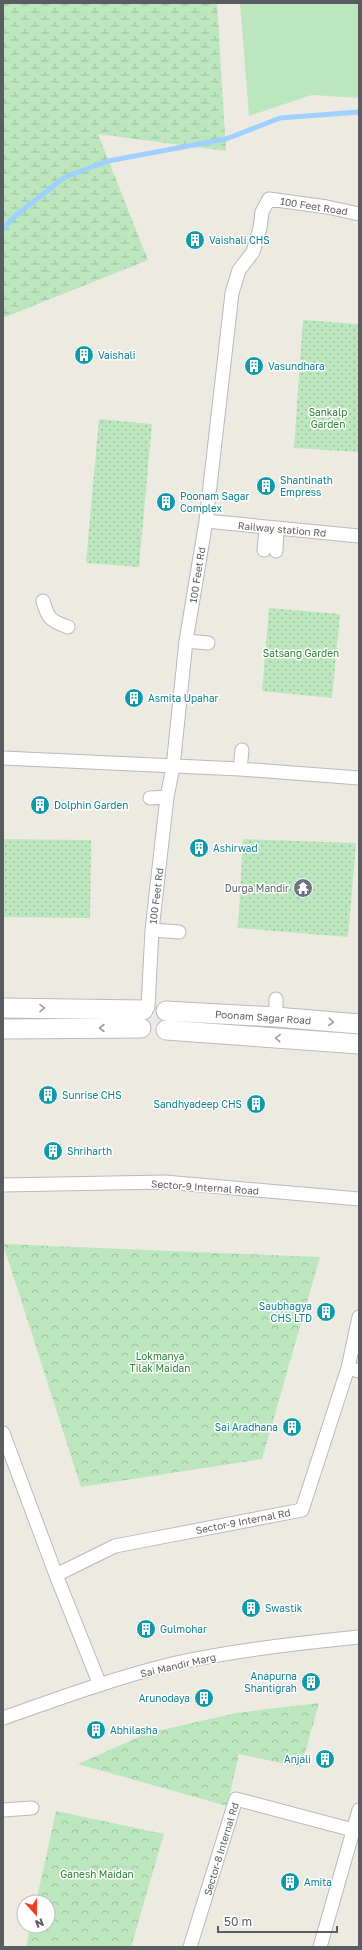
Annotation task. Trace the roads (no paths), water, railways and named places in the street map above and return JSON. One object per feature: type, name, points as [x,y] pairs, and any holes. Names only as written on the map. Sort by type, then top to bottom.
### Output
[{"type":"main road","points":[[3,1029],[144,1015],[157,1006],[166,1011],[170,1020],[166,1030],[158,1036],[153,1036],[144,1032],[144,1015]]},
{"type":"main road","points":[[3,1008],[144,1015]]},
{"type":"main road","name":"Poonam Sagar Road","points":[[166,1011],[276,1008],[359,1024]]},
{"type":"main road","name":"Poonam Sagar Road","points":[[166,1030],[359,1044]]},
{"type":"street","name":"100 Feet Road","points":[[269,199],[327,207],[359,214]]},
{"type":"street","name":"100 Feet Rd","points":[[144,1015],[152,930],[167,797],[173,767],[186,641],[206,522],[232,293],[239,270],[253,252],[260,228],[262,212],[269,199]]},
{"type":"street","name":"Railway station Rd","points":[[206,522],[359,536]]},
{"type":"street","points":[[270,550],[272,529]]},
{"type":"street","points":[[43,601],[46,613],[52,621],[68,627]]},
{"type":"street","points":[[186,641],[208,644]]},
{"type":"street","points":[[240,769],[242,750]]},
{"type":"street","points":[[3,758],[240,769],[359,778]]},
{"type":"street","points":[[150,798],[167,797]]},
{"type":"street","points":[[152,930],[179,932]]},
{"type":"street","name":"Sector-9 Internal Road","points":[[3,1186],[166,1182],[359,1199]]},
{"type":"street","points":[[354,1370],[359,1318]]},
{"type":"street","name":"Sector-9 Internal Rd","points":[[56,1575],[115,1546],[302,1510],[354,1370]]},
{"type":"street","points":[[3,1434],[56,1575],[100,1685]]},
{"type":"street","name":"Sai Mandir Marg","points":[[3,1718],[100,1685],[176,1664],[244,1651],[359,1637]]},
{"type":"street","name":"Sector-8 Internal Rd","points":[[190,1947],[236,1799],[353,1830]]},
{"type":"street","points":[[3,1810],[32,1808]]},
{"type":"street","points":[[320,1947],[359,1810]]},
{"type":"waterway","points":[[3,229],[15,216],[65,177],[108,161],[226,139],[280,118],[359,112]]},
{"type":"place","name":"Vaishali CHS","points":[[195,240]]},
{"type":"place","name":"Vaishali","points":[[84,355]]},
{"type":"place","name":"Vasundhara","points":[[254,366]]},
{"type":"place","name":"Shantinath Empress","points":[[266,486]]},
{"type":"place","name":"Poonam Sagar Complex","points":[[166,502]]},
{"type":"place","name":"Asmita Upahar","points":[[134,698]]},
{"type":"place","name":"Dolphin Garden","points":[[40,805]]},
{"type":"place","name":"Ashirwad","points":[[199,848]]},
{"type":"place","name":"Durga Mandir","points":[[303,888]]},
{"type":"place","name":"Sunrise CHS","points":[[48,1095]]},
{"type":"place","name":"Sandhyadeep CHS","points":[[256,1104]]},
{"type":"place","name":"Shriharth","points":[[53,1151]]},
{"type":"place","name":"Saubhagya CHS LTD","points":[[326,1312]]},
{"type":"place","name":"Sai Aradhana","points":[[292,1427]]},
{"type":"place","name":"Swastik","points":[[251,1608]]},
{"type":"place","name":"Gulmohar","points":[[146,1629]]},
{"type":"place","name":"Anapurna Shantigrah","points":[[311,1682]]},
{"type":"place","name":"Arunodaya","points":[[204,1698]]},
{"type":"place","name":"Abhilasha","points":[[96,1730]]},
{"type":"place","name":"Anjali","points":[[325,1759]]},
{"type":"place","name":"Amita","points":[[290,1882]]},
{"type":"park label","name":"Sankalp Garden","points":[[328,418]]},
{"type":"park label","name":"Satsang Garden","points":[[301,653]]},
{"type":"park label","name":"Lokmanya Tilak Maidan","points":[[160,1362]]},
{"type":"park label","name":"Ganesh Maidan","points":[[97,1874]]}]
